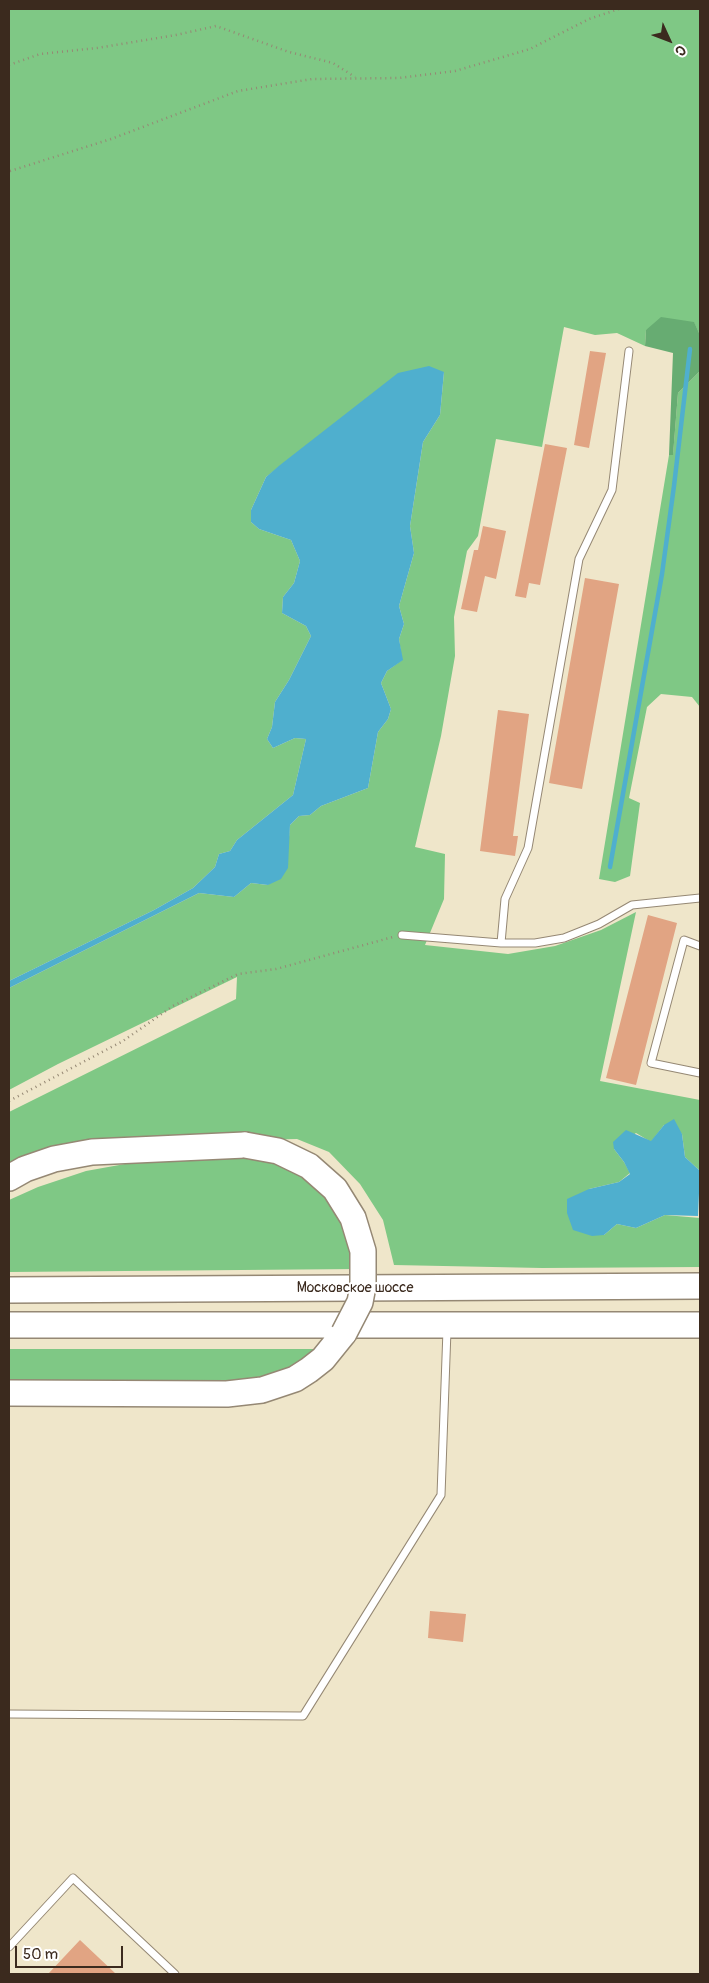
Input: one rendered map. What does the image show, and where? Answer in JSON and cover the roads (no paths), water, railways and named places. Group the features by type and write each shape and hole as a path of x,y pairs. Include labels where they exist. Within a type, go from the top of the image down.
{"highway":[{"path":"9,1178 25,1169 54,1159 92,1152 245,1145 278,1151 309,1166 323,1177 345,1203 353,1218 363,1251 364,1268 360,1302 353,1319 335,1346 323,1359 295,1379 279,1386 227,1394 9,1393"},
{"name":"Московское шоссе","path":"9,1290 700,1286"},
{"path":"9,1325 700,1325"}],"lane":[{"path":"501,943 505,899 528,848 579,559 612,490 630,350"},
{"path":"402,935 501,943 536,943 564,938 599,924 632,905 700,898"},
{"path":"700,946 684,940 651,1063 700,1072"},
{"path":"9,1714 303,1716 441,1495 447,1325"},
{"path":"9,1947 73,1878 175,1974"}],"water":[{"path":"429,366 444,372 440,415 423,442 410,526 414,553 399,606 404,624 399,639 403,660 387,671 381,683 391,709 388,719 378,732 368,788 321,806 310,815 299,816 290,825 288,868 281,879 268,885 251,883 234,897 199,893 9,988 9,981 154,910 193,888 215,867 219,854 230,851 237,840 293,795 306,739 295,738 273,748 267,739 272,727 275,702 289,680 311,636 306,626 282,613 283,597 294,583 300,561 291,540 259,529 251,522 251,510 266,477 280,465 398,373"},
{"path":"674,1119 682,1134 685,1157 700,1171 698,1216 665,1215 636,1228 617,1224 604,1235 592,1236 573,1230 567,1213 567,1199 589,1189 619,1182 630,1174 614,1149 613,1142 626,1130 651,1141 664,1125"}],"waterway":[{"path":"610,867 662,574 690,349"}]}
